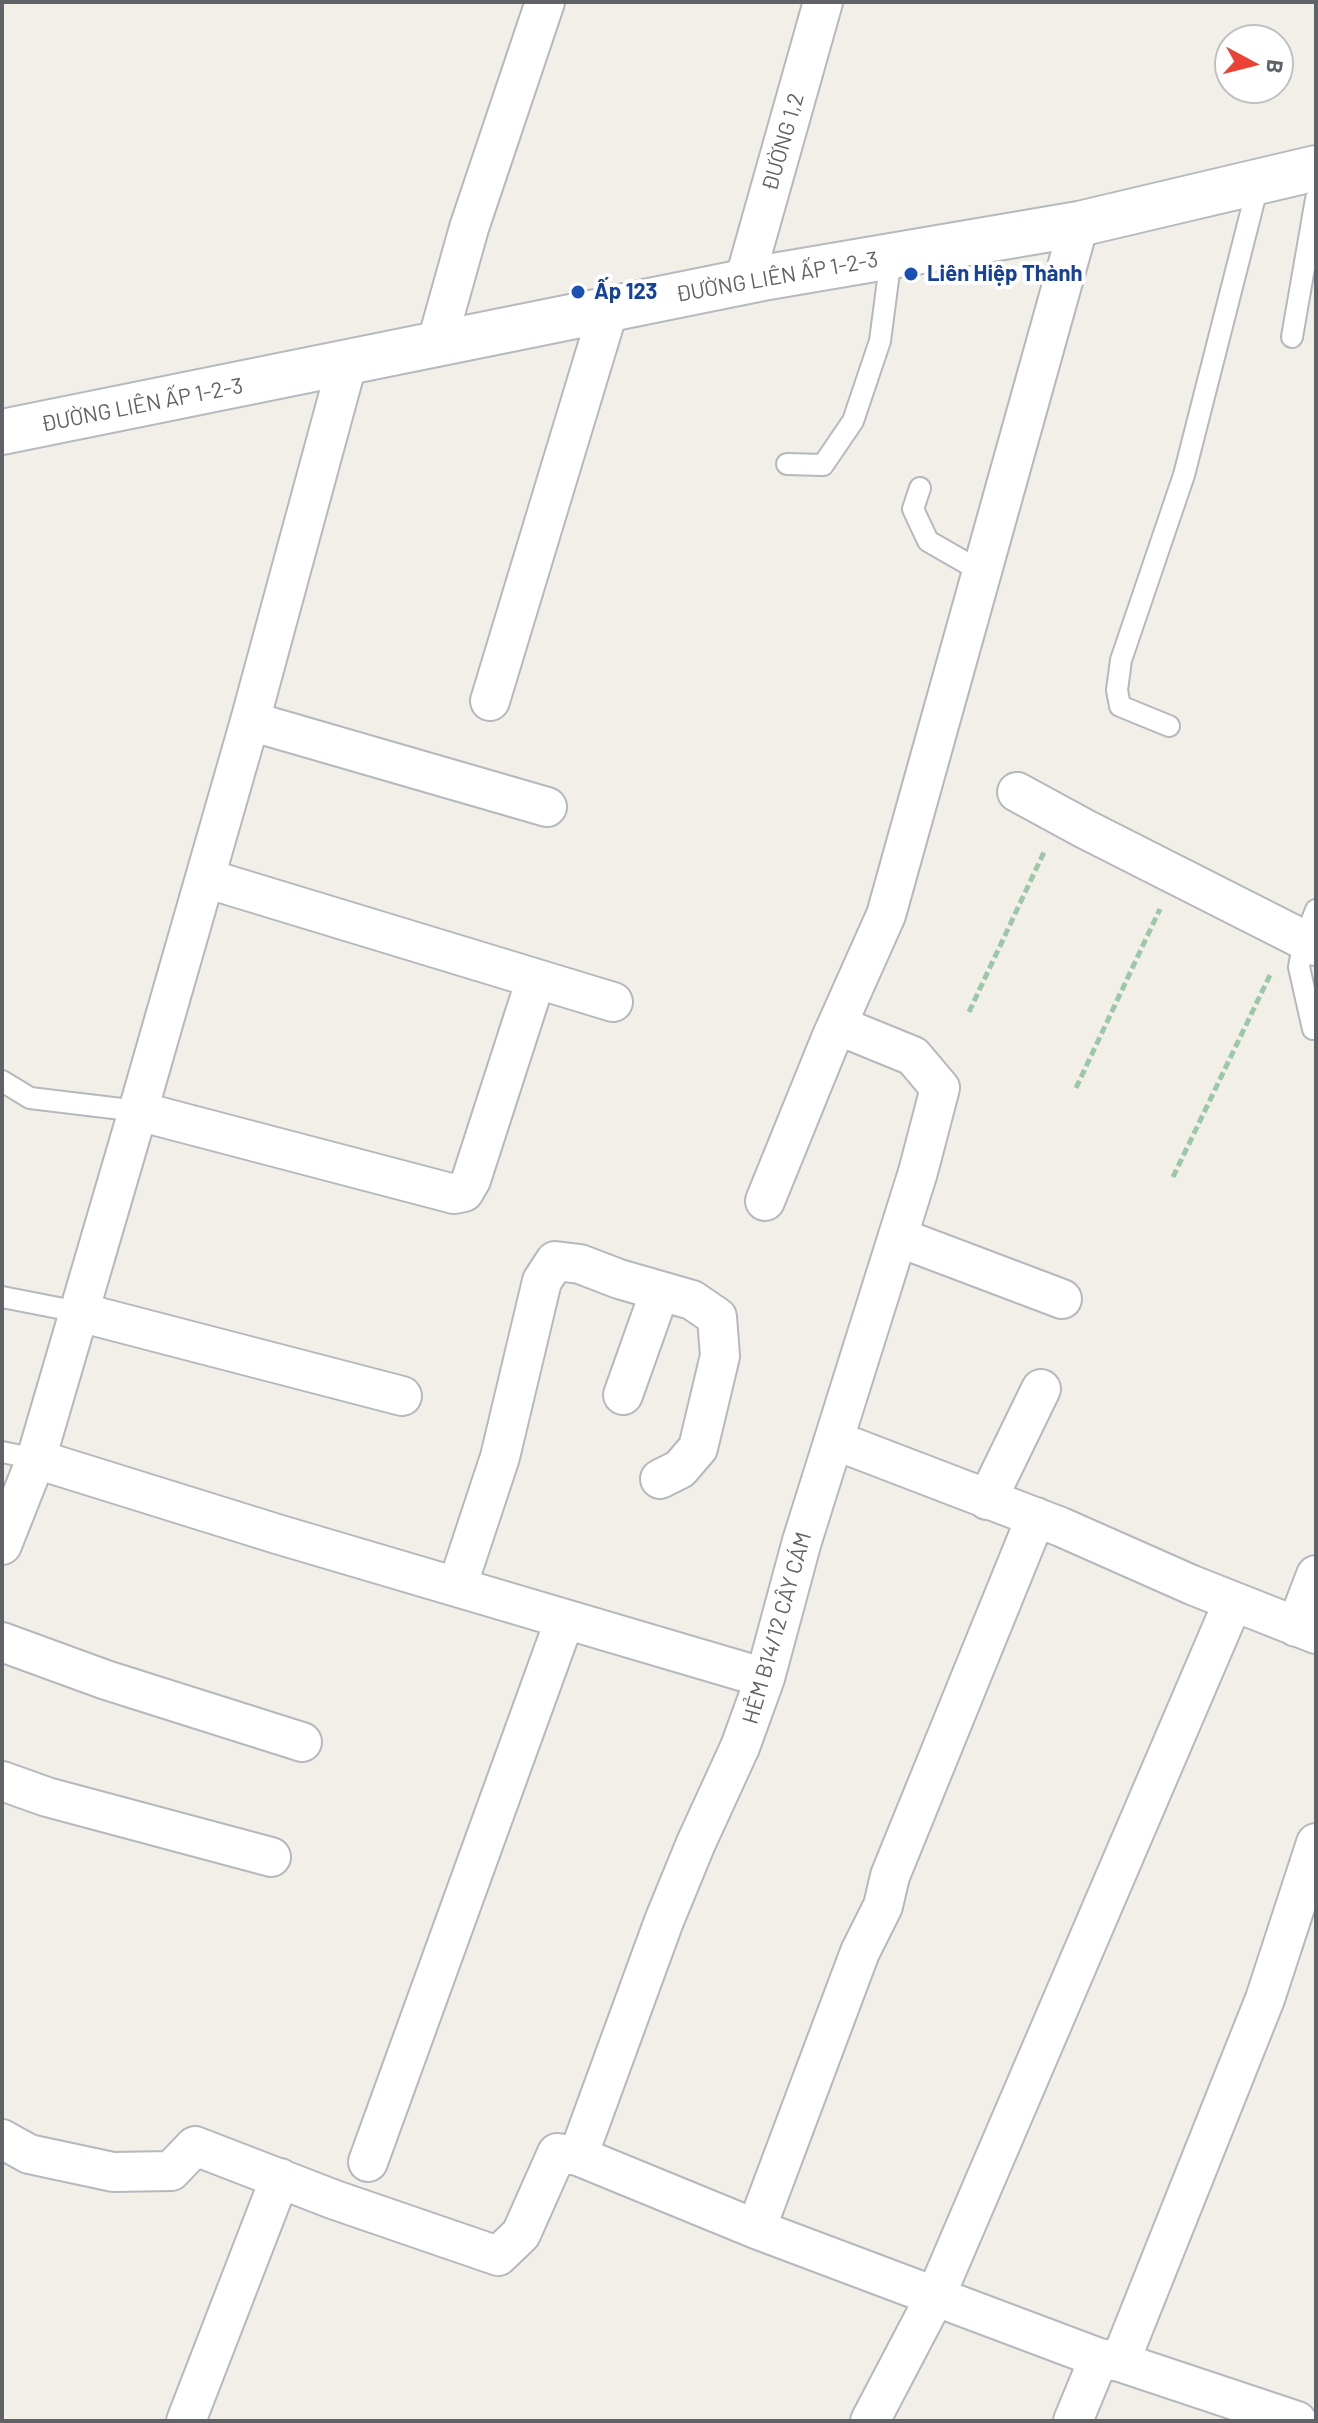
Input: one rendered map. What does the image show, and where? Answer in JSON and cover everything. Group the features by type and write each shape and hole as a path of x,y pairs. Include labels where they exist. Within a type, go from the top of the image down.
{"street":[{"path":"437,342 469,228 545,2"},
{"name":"ĐƯỜNG 1,2","path":"744,282 823,2"},
{"name":"ĐƯỜNG LIÊN ẤP 1-2-3","path":"2,432 347,364 437,342 609,308 1079,224 1316,168"},
{"path":"765,1201 886,915 1079,224"},
{"path":"490,701 609,308"},
{"path":"2,1545 19,1456 79,1312 138,1111 250,721 347,364"},
{"path":"250,721 547,807"},
{"path":"1017,792 1176,876 1307,932"},
{"path":"205,878 613,1002"},
{"path":"138,1111 454,1194 464,1192 471,1180 536,979"},
{"name":"HẺM B14/12 CÂY CÁM","path":"578,2156 664,1921 740,1747 765,1678 802,1541 898,1237 940,1088 913,1056 837,1025"},
{"path":"898,1237 1062,1299"},
{"path":"457,1587 500,1457 542,1281 555,1261 580,1264 692,1300 717,1317 720,1356 698,1448 680,1469 660,1479"},
{"path":"623,1395 660,1291"},
{"path":"79,1312 402,1396"},
{"path":"987,1500 1041,1389"},
{"path":"834,1440 1036,1517 1306,1630 1316,1575"},
{"path":"19,1456 765,1678"},
{"path":"756,2229 860,1952 883,1906 890,1876 1036,1517"},
{"path":"870,2421 936,2295 1233,1602"},
{"path":"368,2162 565,1619"},
{"path":"2,1642 106,1680 302,1742"},
{"path":"2,1781 47,1797 271,1857"},
{"path":"1073,2421 1109,2360 1171,2240 1265,1999 1316,1843"},
{"path":"2,2139 29,2154 113,2172 171,2171 195,2146 498,2256 521,2234 557,2153 578,2156 756,2229 1258,2415 1297,2421"},
{"path":"186,2421 280,2178"}],"lane":[{"path":"1169,726 1120,706 1117,690 1121,660 1184,475 1259,181"},
{"path":"1292,337 1316,199"},
{"path":"787,464 823,465 853,421 880,341 891,257"},
{"path":"920,488 913,509 928,541 982,572"},
{"path":"1307,932 1299,967 1313,1029"},
{"path":"2,1081 30,1098 138,1111"},
{"path":"2,1297 79,1312"}],"path":[{"path":"969,1012 1061,817"},
{"path":"1076,1088 1176,876"},
{"path":"1173,1177 1307,932"}],"place":[{"name":"Liên Hiệp Thành","path":"911,274"},
{"name":"Ấp 123","path":"578,292"}]}
